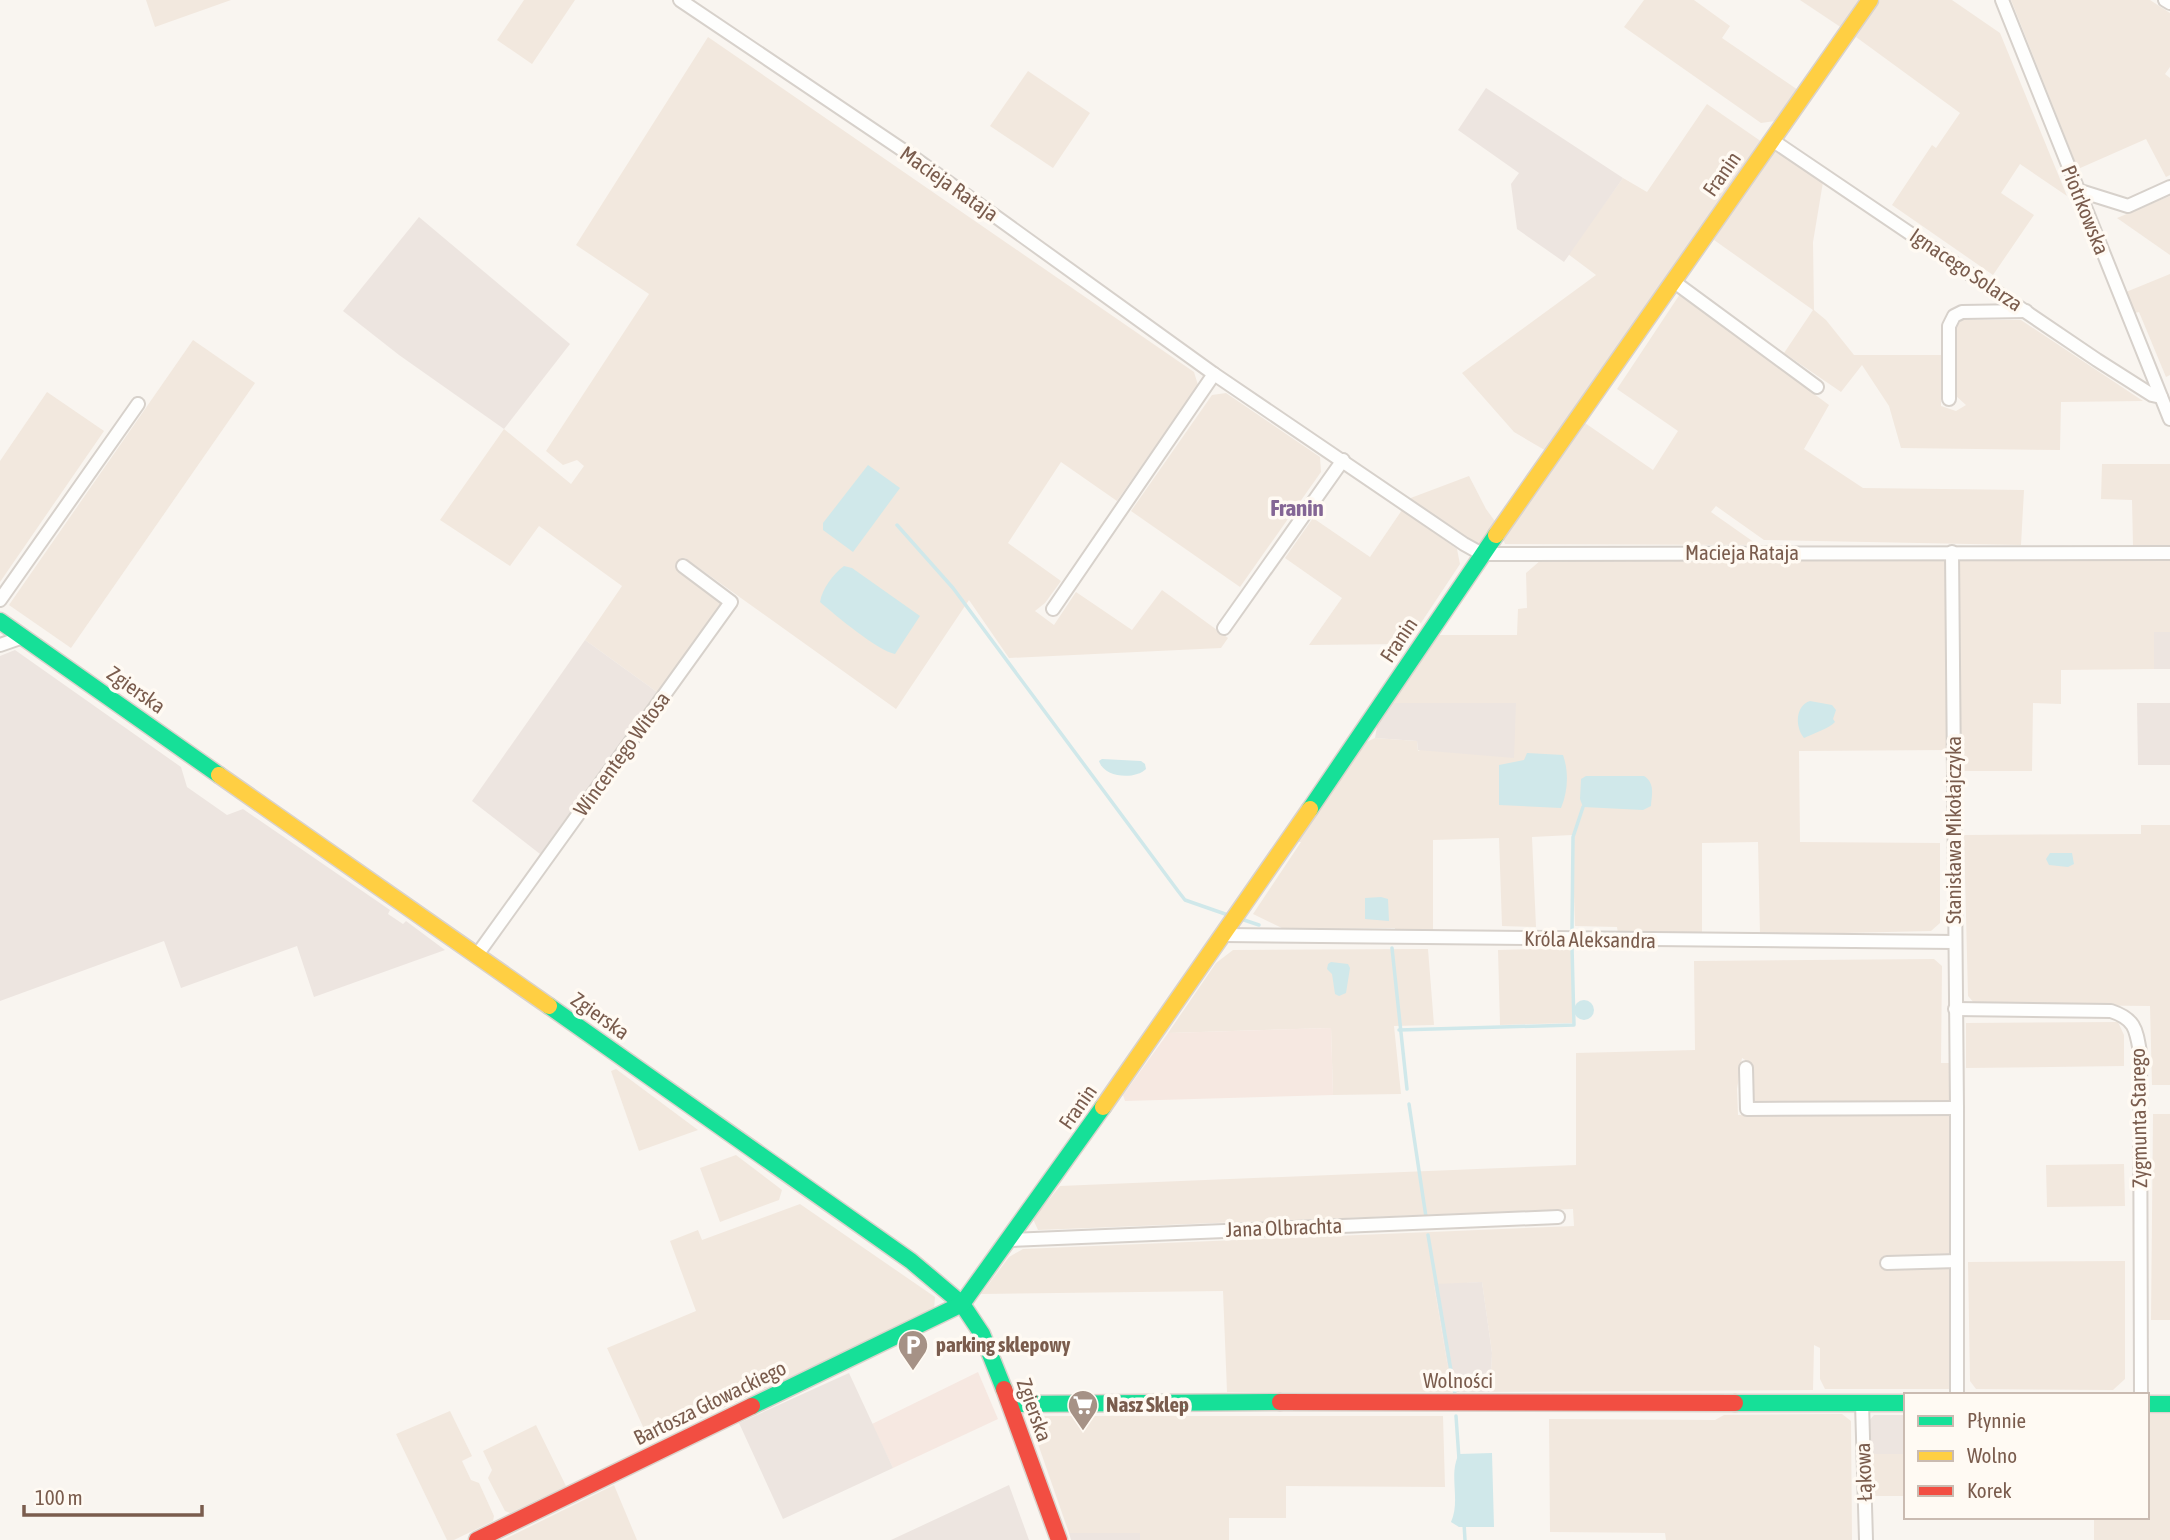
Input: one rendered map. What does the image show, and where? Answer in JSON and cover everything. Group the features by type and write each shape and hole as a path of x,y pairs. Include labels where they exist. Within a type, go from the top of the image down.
{"street":[{"name":"Macieja Rataja","path":"680,0 913,157 1214,374 1482,554 2170,553"},
{"name":"Franin","path":"962,1304 1224,935 1482,554 1870,0"},
{"name":"Piotrkowska","path":"2003,0 2170,419"},
{"path":"2165,0 2170,3"},
{"name":"Ignacego Solarza","path":"1772,140 2096,360 2152,395 2161,397"},
{"path":"2077,190 2128,205 2170,187"},
{"path":"1673,281 1817,387"},
{"path":"1949,400 1949,326 1954,316 1962,312 2026,311"},
{"path":"1053,609 1214,374"},
{"path":"0,600 138,404"},
{"path":"1224,628 1343,460"},
{"name":"Stanisława Mikołajczyka","path":"1952,552 1957,1393"},
{"name":"Wincentego Witosa","path":"477,955 731,602 683,566"},
{"name":"Zgierska","path":"0,621 930,1275 962,1304 982,1334 1059,1540"},
{"path":"0,645 23,637"},
{"name":"Króla Aleksandra","path":"1224,935 1955,942"},
{"name":"Zygmunta Starego","path":"1955,1009 2111,1011 2126,1016 2136,1029 2140,1052 2141,1393"},
{"path":"1746,1068 1747,1109 1957,1108"},
{"name":"Jana Olbrachta","path":"1010,1240 1558,1217"},
{"path":"1887,1263 1957,1261"},
{"name":"Bartosza Głowackiego","path":"477,1540 962,1304"},
{"name":"Łąkowa","path":"1862,1403 1866,1540"},
{"name":"Wolności","path":"1010,1404 1904,1404"},
{"path":"2149,1404 2170,1404"}],"shaded area":[{"path":"146,0 231,0 155,27"},
{"path":"524,0 575,0 532,64 497,40"},
{"path":"1644,0 1694,0 1730,26 1722,38 1798,90 1775,121 1761,123 1624,27"},
{"path":"1800,0 1860,0 1842,28"},
{"path":"1880,0 1952,0 2000,33 2067,196 2020,164 2001,193 2034,215 1993,275 1892,205 1932,145 1936,148 1960,113 1856,37"},
{"path":"2011,0 2150,0 2170,13 2170,67 2165,74 2170,78 2170,175 2166,177 2146,139 2078,169"},
{"path":"708,37 1194,372 1198,385 1117,501 1061,462 1008,543 1061,581 1045,603 1035,611 1054,625 1076,592 1132,630 1162,590 1228,638 1221,648 1009,658 969,600 896,709 685,558 678,567 724,603 657,692 585,640 622,586 539,526 510,566 440,520 504,429 571,484 584,466 577,460 563,465 546,451 649,294 576,245"},
{"path":"1028,71 1090,113 1053,168 990,126"},
{"path":"1486,88 1623,178 1564,262 1517,229 1511,184 1519,173 1458,130"},
{"path":"1707,104 1762,142 1548,452 1514,432 1462,373 1596,275 1568,254 1623,178 1647,192"},
{"path":"1772,149 1823,182 1813,242 1814,310 1826,320 1854,355 1941,355 1941,406 1956,411 1966,405 1956,396 1957,325 1962,320 2021,320 2143,401 2061,402 2060,450 1901,448 1889,406 1862,365 1841,392 1784,353 1813,310 1714,240"},
{"path":"2170,196 2170,255 2117,218"},
{"path":"419,217 570,344 504,429 399,355 343,311"},
{"path":"2170,274 2170,375 2166,377 2139,312 2135,313 2126,292"},
{"path":"1680,294 1829,405 1804,449 1863,488 2024,490 2021,545 1764,540 1716,506 1711,512 1758,545 1505,544 1503,539 1585,423 1653,470 1678,431 1617,389"},
{"path":"193,340 255,383 71,648 9,605"},
{"path":"47,392 104,431 0,582 0,461"},
{"path":"1226,393 1320,457 1321,472 1240,587 1131,511 1212,395"},
{"path":"2102,464 2170,464 2170,547 2133,546 2132,500 2101,499"},
{"path":"1469,476 1497,524 1483,543 1474,545 1408,499"},
{"path":"1402,510 1457,549 1460,564 1407,644 1309,645 1342,598 1285,558 1313,518 1370,557"},
{"path":"1966,556 2170,558 2170,632 2155,632 2154,669 2061,670 2061,704 2033,703 2032,771 1957,771 1955,564"},
{"path":"1944,558 1948,563 1947,750 1799,751 1800,842 1940,843 1940,923 1931,931 1760,935 1758,842 1702,843 1702,934 1618,934 1617,927 1575,926 1572,835 1532,837 1536,927 1502,926 1499,838 1433,840 1433,930 1284,929 1253,914 1301,842 1292,842 1360,745 1375,738 1417,741 1418,751 1516,703 1390,703 1435,635 1517,635 1518,609 1527,608 1526,573 1541,560"},
{"path":"2154,632 2170,632 2170,669 2154,669"},
{"path":"585,640 657,692 540,854 472,801"},
{"path":"15,650 181,767 187,787 227,815 243,809 390,910 388,914 403,924 406,921 445,950 314,997 297,946 181,988 164,941 0,1001 0,656"},
{"path":"1390,703 1516,703 1514,758 1418,750 1417,741 1375,738 1378,721"},
{"path":"2137,703 2170,703 2170,765 2138,765"},
{"path":"2141,825 2170,825 2170,1085 2152,1085 2150,1006 1975,1004 1968,996 1964,835 2141,834"},
{"path":"1572,948 1574,1023 1500,1025 1498,950"},
{"path":"1428,949 1434,1025 1394,1026 1401,1094 1333,1095 1331,1028 1168,1033 1216,963 1233,950"},
{"path":"1934,959 1942,966 1941,1063 1951,1063 1951,1104 1753,1107 1753,1065 1742,1058 1737,1089 1738,1115 1950,1112 1949,1389 1825,1389 1820,1379 1820,1348 1814,1345 1813,1390 1490,1392 1492,1353 1482,1282 1434,1285 1452,1392 1227,1392 1223,1291 981,1294 1009,1257 1023,1249 1574,1226 1573,1209 1038,1230 1033,1219 1060,1186 1576,1165 1576,1053 1695,1050 1694,961"},
{"path":"2118,1022 2124,1035 2124,1066 1966,1068 1966,1023"},
{"path":"1331,1028 1333,1095 1125,1101 1123,1095 1168,1033"},
{"path":"616,1069 698,1130 639,1151 611,1071"},
{"path":"2153,1114 2170,1114 2170,1320 2151,1320"},
{"path":"736,1155 782,1190 779,1200 720,1222 700,1168"},
{"path":"2124,1164 2125,1206 2047,1207 2046,1165"},
{"path":"800,1204 935,1297 934,1310 650,1442 607,1348 696,1311 670,1241 698,1230 702,1240"},
{"path":"2125,1261 2125,1379 2113,1390 1976,1389 1970,1381 1968,1262"},
{"path":"1482,1282 1492,1353 1490,1392 1452,1392 1434,1284"},
{"path":"978,1372 998,1419 893,1468 872,1424"},
{"path":"849,1373 893,1468 783,1519 739,1423"},
{"path":"450,1411 472,1456 462,1461 471,1480 479,1483 494,1516 493,1521 454,1540 447,1540 396,1434"},
{"path":"1842,1414 1851,1421 1852,1540 1666,1540 1665,1533 1550,1532 1549,1419 1715,1420 1724,1415"},
{"path":"2149,1414 2170,1414 2170,1540 2094,1540 2094,1519 2149,1519"},
{"path":"1874,1415 1904,1415 1904,1454 1869,1454 1868,1422"},
{"path":"1034,1416 1443,1416 1445,1487 1286,1486 1286,1518 1229,1518 1229,1540 1140,1540 1139,1533 1069,1533 1030,1421"},
{"path":"536,1425 566,1486 510,1513 505,1511 488,1478 492,1470 483,1451"},
{"path":"1869,1454 1904,1454 1904,1496 1871,1496"},
{"path":"614,1485 637,1540 503,1540"},
{"path":"1009,1485 1029,1540 891,1540"},
{"path":"1069,1533 1140,1533 1140,1540 1071,1540"}],"water":[{"path":"868,465 900,488 853,552 823,530 823,523"},
{"path":"844,566 852,568 920,616 895,654 868,640 820,602 829,582"},
{"path":"1810,701 1832,705 1836,710 1833,719 1835,722 1804,738 1798,717 1801,707"},
{"path":"1527,753 1563,755 1567,782 1561,808 1499,805 1499,765 1524,760"},
{"path":"1099,761 1141,761 1146,769 1135,775 1120,776 1102,767"},
{"path":"1586,776 1644,776 1651,785 1651,806 1643,810 1583,807 1580,799 1581,779"},
{"path":"2050,853 2072,853 2074,864 2068,867 2049,865 2046,859"},
{"path":"1365,898 1388,899 1389,921 1365,919"},
{"path":"1331,962 1348,964 1350,968 1346,993 1339,996 1335,994 1332,974 1327,969"},
{"path":"1584,1000 1591,1003 1594,1010 1591,1017 1584,1020 1577,1017 1574,1010 1577,1003"},
{"path":"1492,1453 1494,1527 1459,1527 1451,1522 1455,1505 1455,1470 1459,1454"}],"waterway":[{"path":"897,525 953,588 1185,900 1228,915"},
{"path":"1572,931 1573,837 1583,807"},
{"path":"1244,920 1259,925"},
{"path":"1399,1030 1574,1025 1572,947"},
{"path":"1392,948 1407,1089"},
{"path":"1409,1104 1426,1217"},
{"path":"1428,1235 1455,1394"},
{"path":"1456,1416 1459,1459"},
{"path":"1464,1523 1465,1540"}],"traffic: fast":[{"path":"1310,809 1496,535"},
{"path":"0,621 219,775"},
{"path":"549,1006 911,1261 962,1304 982,1334 1004,1389"},
{"path":"752,1406 962,1304 1103,1107"},
{"path":"1010,1404 1280,1402"},
{"path":"1735,1403 1904,1403"},
{"path":"2149,1404 2170,1404"}],"traffic: slow":[{"path":"1496,535 1870,0"},
{"path":"219,775 549,1006"},
{"path":"1103,1107 1310,809"}],"traffic: jam":[{"path":"1004,1389 1059,1540"},
{"path":"1280,1402 1735,1403"},
{"path":"477,1540 752,1406"}],"place":[{"name":"parking sklepowy","path":"913,1372"},
{"name":"Nasz Sklep","path":"1083,1432"}],"district":[{"name":"Franin","path":"1297,508"}]}
